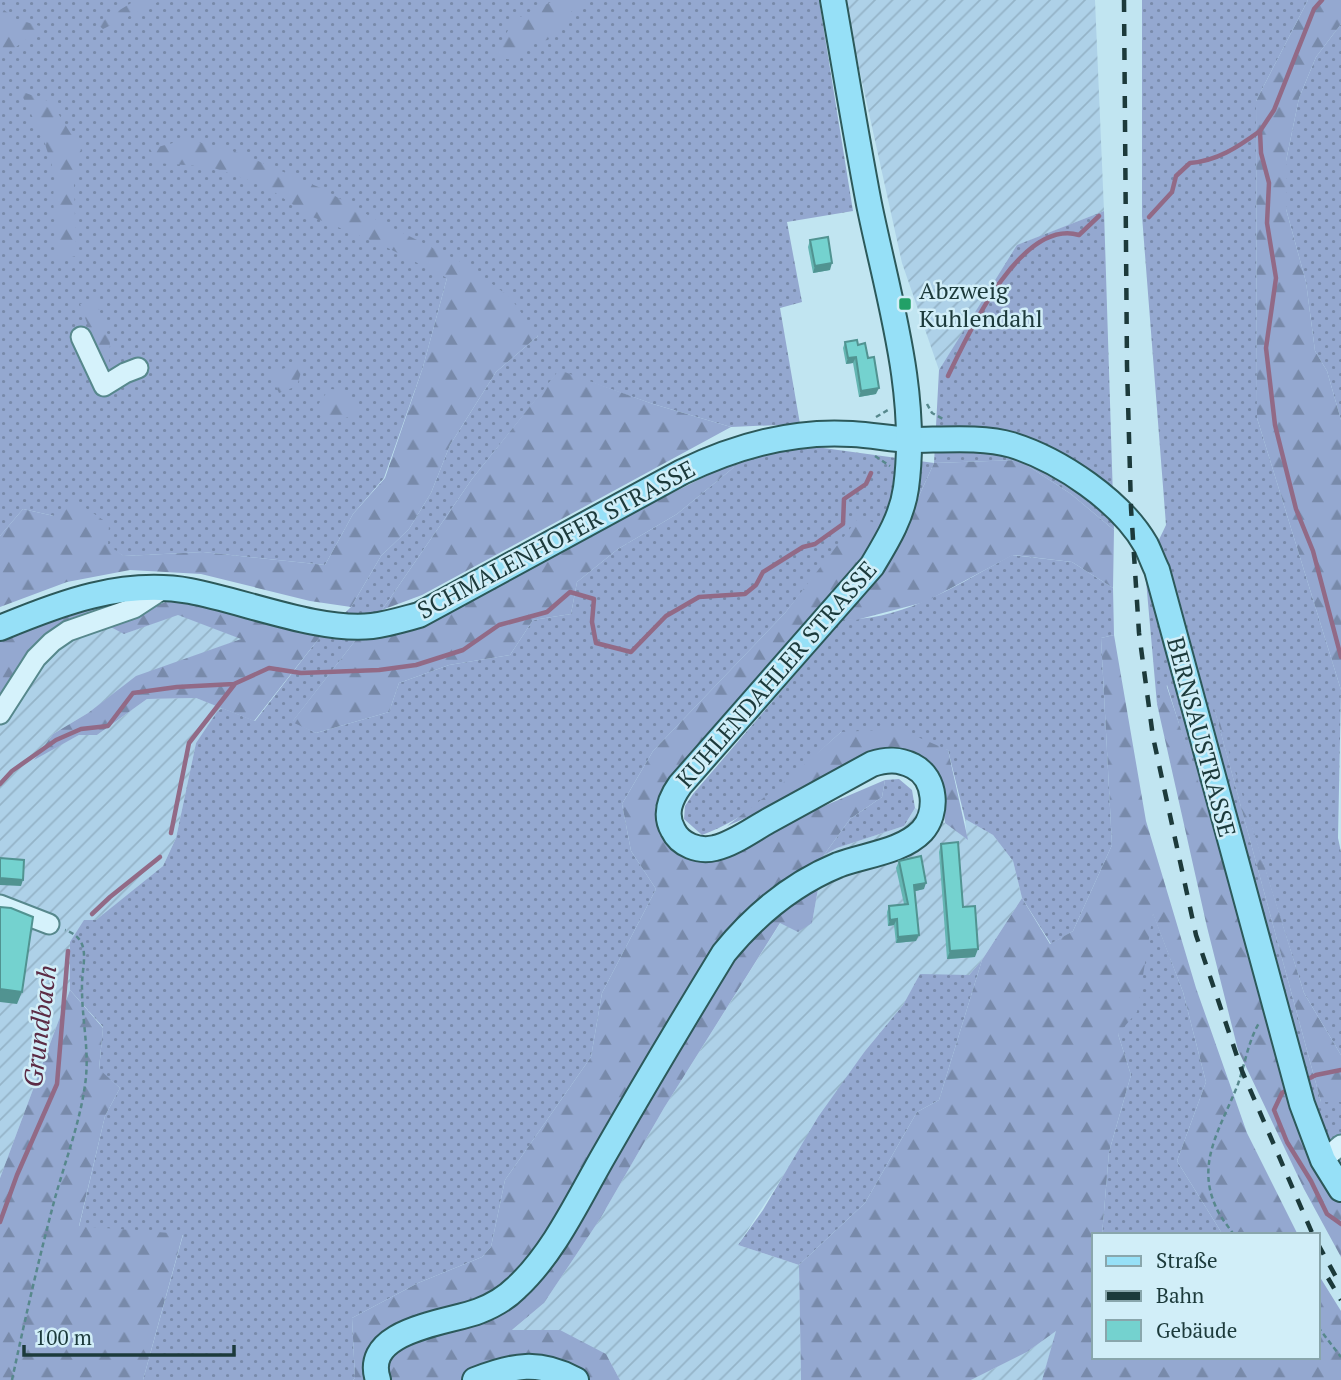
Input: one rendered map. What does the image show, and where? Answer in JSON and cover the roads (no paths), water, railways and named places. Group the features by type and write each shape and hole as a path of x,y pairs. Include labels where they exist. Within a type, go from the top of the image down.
{"main road":[{"name":"KUHLENDAHLER STRASSE","path":"377,1380 376,1362 391,1340 479,1311 515,1289 538,1264 724,953 741,933 780,897 796,887 835,866 912,840 923,831 931,818 934,804 930,786 924,776 916,768 895,760 884,760 714,848 700,849 684,842 676,835 669,818 669,807 680,785 872,566 893,531 906,488 914,393 902,362 869,203 833,0"},
{"name":"SCHMALENHOFER STRASSE","path":"0,628 40,611 96,593 130,589 189,591 315,621 342,626 372,626 419,615 717,455 755,443 799,435 850,434 909,440"},
{"name":"BERNSAUSTRASSE","path":"909,440 957,439 1010,444 1067,469 1123,514 1146,545 1157,570 1293,1076 1302,1104 1332,1152 1341,1189"},
{"path":"475,1380 519,1366 544,1367 576,1380"}],"lane":[{"path":"81,337 104,386 138,368"},
{"path":"0,714 37,658 52,642 77,628 134,608 163,589"},
{"path":"0,905 48,924"}],"waterway":[{"path":"1322,0 1314,9 1274,110 1260,131 1261,153 1269,183 1267,223 1276,278 1266,348 1275,425 1296,509 1313,551 1341,657"},
{"path":"1149,217 1172,192 1176,176 1190,163 1218,156 1260,131"},
{"path":"948,376 983,308 1017,261 1037,244 1058,234 1079,235 1099,216"},
{"path":"0,784 12,771 56,740 81,729 108,726 133,693 234,684 269,668 301,673 379,670 416,665 463,650 499,625 547,612 570,592 594,599 592,622 596,643 631,652 666,616 699,597 745,594 756,585 763,572 803,547 815,544 843,524 844,499 866,484 871,473"},
{"name":"Grundbach","path":"171,833 189,743 234,685"},
{"name":"Grundbach","path":"92,914 160,857"},
{"name":"Grundbach","path":"0,1222 17,1175 57,1084 68,951"},
{"path":"1306,1080 1341,1070"},
{"path":"1289,1089 1282,1093 1274,1110 1287,1142 1327,1214 1341,1224"}],"railway":[{"path":"1124,0 1131,508 1139,633 1153,737 1196,935 1242,1071 1312,1233"},
{"path":"1320,1248 1341,1286"},
{"path":"1328,1278 1341,1300"}],"place":[{"name":"Abzweig Kuhlendahl","path":"905,304"}]}
